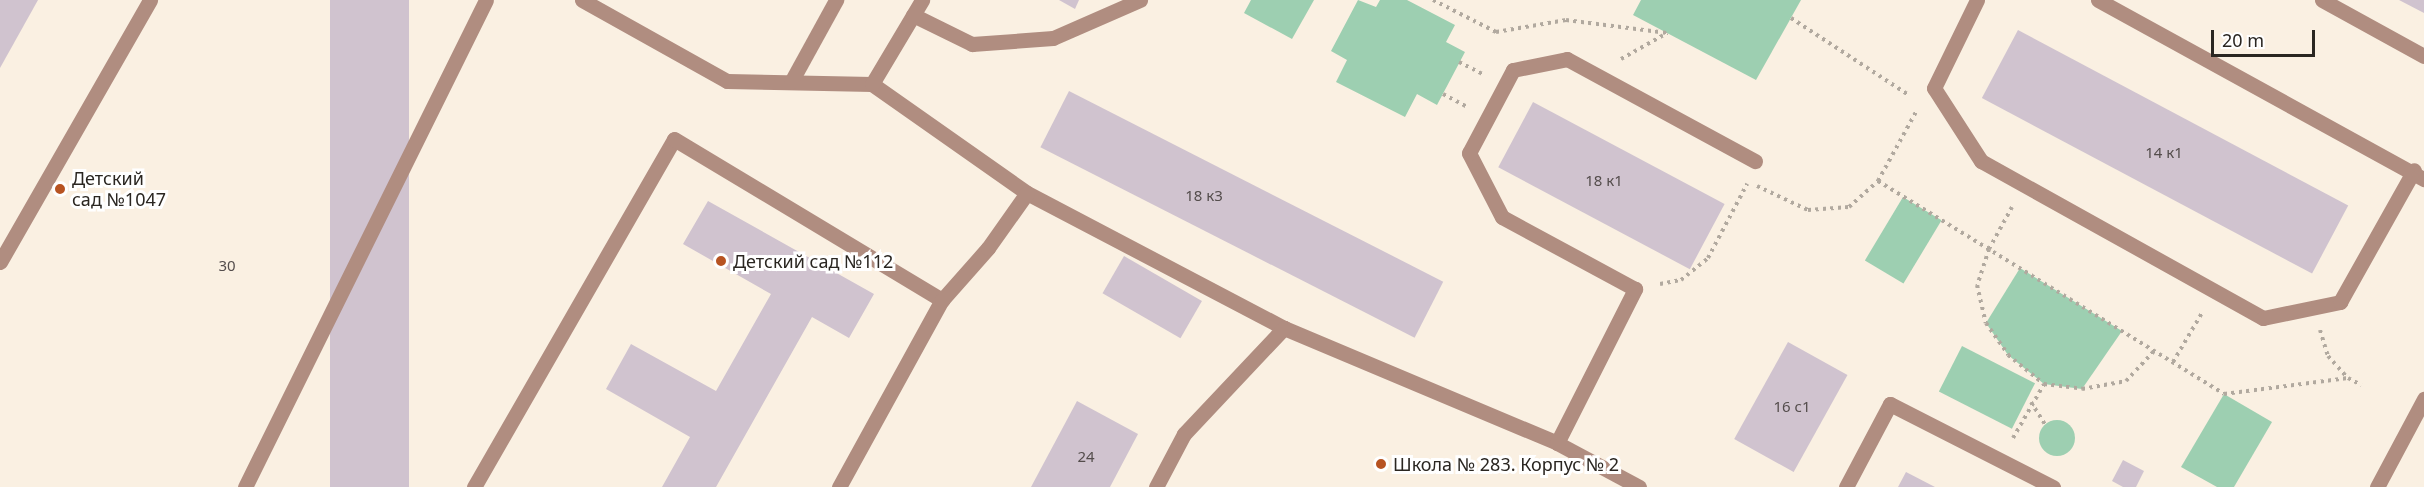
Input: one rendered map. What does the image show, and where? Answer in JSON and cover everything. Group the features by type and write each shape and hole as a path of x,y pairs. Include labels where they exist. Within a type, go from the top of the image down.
{"street":[{"path":"0,262 150,0"},
{"path":"245,487 486,0"},
{"path":"582,0 727,81 872,84 1027,193 1284,328 1557,443 1639,487"},
{"path":"791,82 836,0"},
{"path":"872,84 922,0"},
{"path":"913,15 972,44 1053,38 1140,0"},
{"path":"1977,0 1934,88 1982,161 2263,318 2340,302 2419,174 2098,0"},
{"path":"2322,0 2424,56"},
{"path":"1557,443 1635,289 1502,217 1469,153 1513,70 1567,59 1755,161"},
{"path":"474,487 674,139 942,300"},
{"path":"839,487 942,300 988,248 1027,193"},
{"path":"1156,487 1184,434 1284,328"},
{"path":"2377,487 2424,399"},
{"path":"1846,487 1890,404 2053,487"}],"path":[{"path":"1433,0 1496,32 1566,20 1667,33 1594,74"},
{"path":"1635,289 1681,280 1708,258 1749,181 1808,210 1849,207 1878,181 1921,103 1791,18"},
{"path":"1878,181 2224,394 2348,378"},
{"path":"2024,186 1989,249 1977,285 1986,322 2008,355 2044,384 2082,389 2126,381 2154,351"},
{"path":"2173,362 2214,291"},
{"path":"2328,356 2348,378 2361,385"},
{"path":"2001,460 2031,402 2044,384"},
{"path":"2031,402 2045,424"}],"green space":[{"path":"1251,0 1314,0 1292,39 1244,13"},
{"path":"1358,0 1376,7 1380,0 1407,0 1455,25 1446,42 1465,52 1437,105 1417,94 1405,117 1336,82 1347,60 1331,51"},
{"path":"1641,0 1801,0 1756,80 1633,15"},
{"path":"1903,197 1942,220 1903,284 1865,260"},
{"path":"2020,268 2122,331 2082,389 2044,384 2008,355 1986,323"},
{"path":"1962,346 2035,383 2012,429 1939,391"},
{"path":"2224,394 2272,422 2234,487 2217,487 2181,467"},
{"path":"2057,420 2070,425 2075,438 2070,451 2057,456 2044,451 2039,438 2044,425"}],"building":[{"path":"0,0 38,0 0,68"},
{"path":"330,0 409,0 409,487 330,487"},
{"path":"1059,0 1079,0 1075,9"},
{"path":"2399,0 2424,0 2424,13"},
{"path":"2018,30 2348,206 2312,274 1982,98"},
{"path":"1069,91 1443,282 1415,338 1040,147"},
{"path":"1533,102 1725,204 1690,269 1498,167"},
{"path":"708,201 874,294 849,338 812,317 716,487 662,487 690,437 606,389 631,344 716,391 771,294 683,244"},
{"path":"1124,256 1202,301 1180,338 1102,293"},
{"path":"1788,342 1847,375 1794,472 1734,439"},
{"path":"1077,401 1138,434 1110,487 1031,487"},
{"path":"2123,460 2144,471 2136,487 2123,487 2112,481"},
{"path":"1906,472 1935,487 1898,487"}],"place":[{"name":"Детский сад №1047","path":"60,189"},
{"name":"Детский сад №112","path":"721,261"},
{"name":"Школа № 283. Корпус № 2","path":"1381,464"}]}
